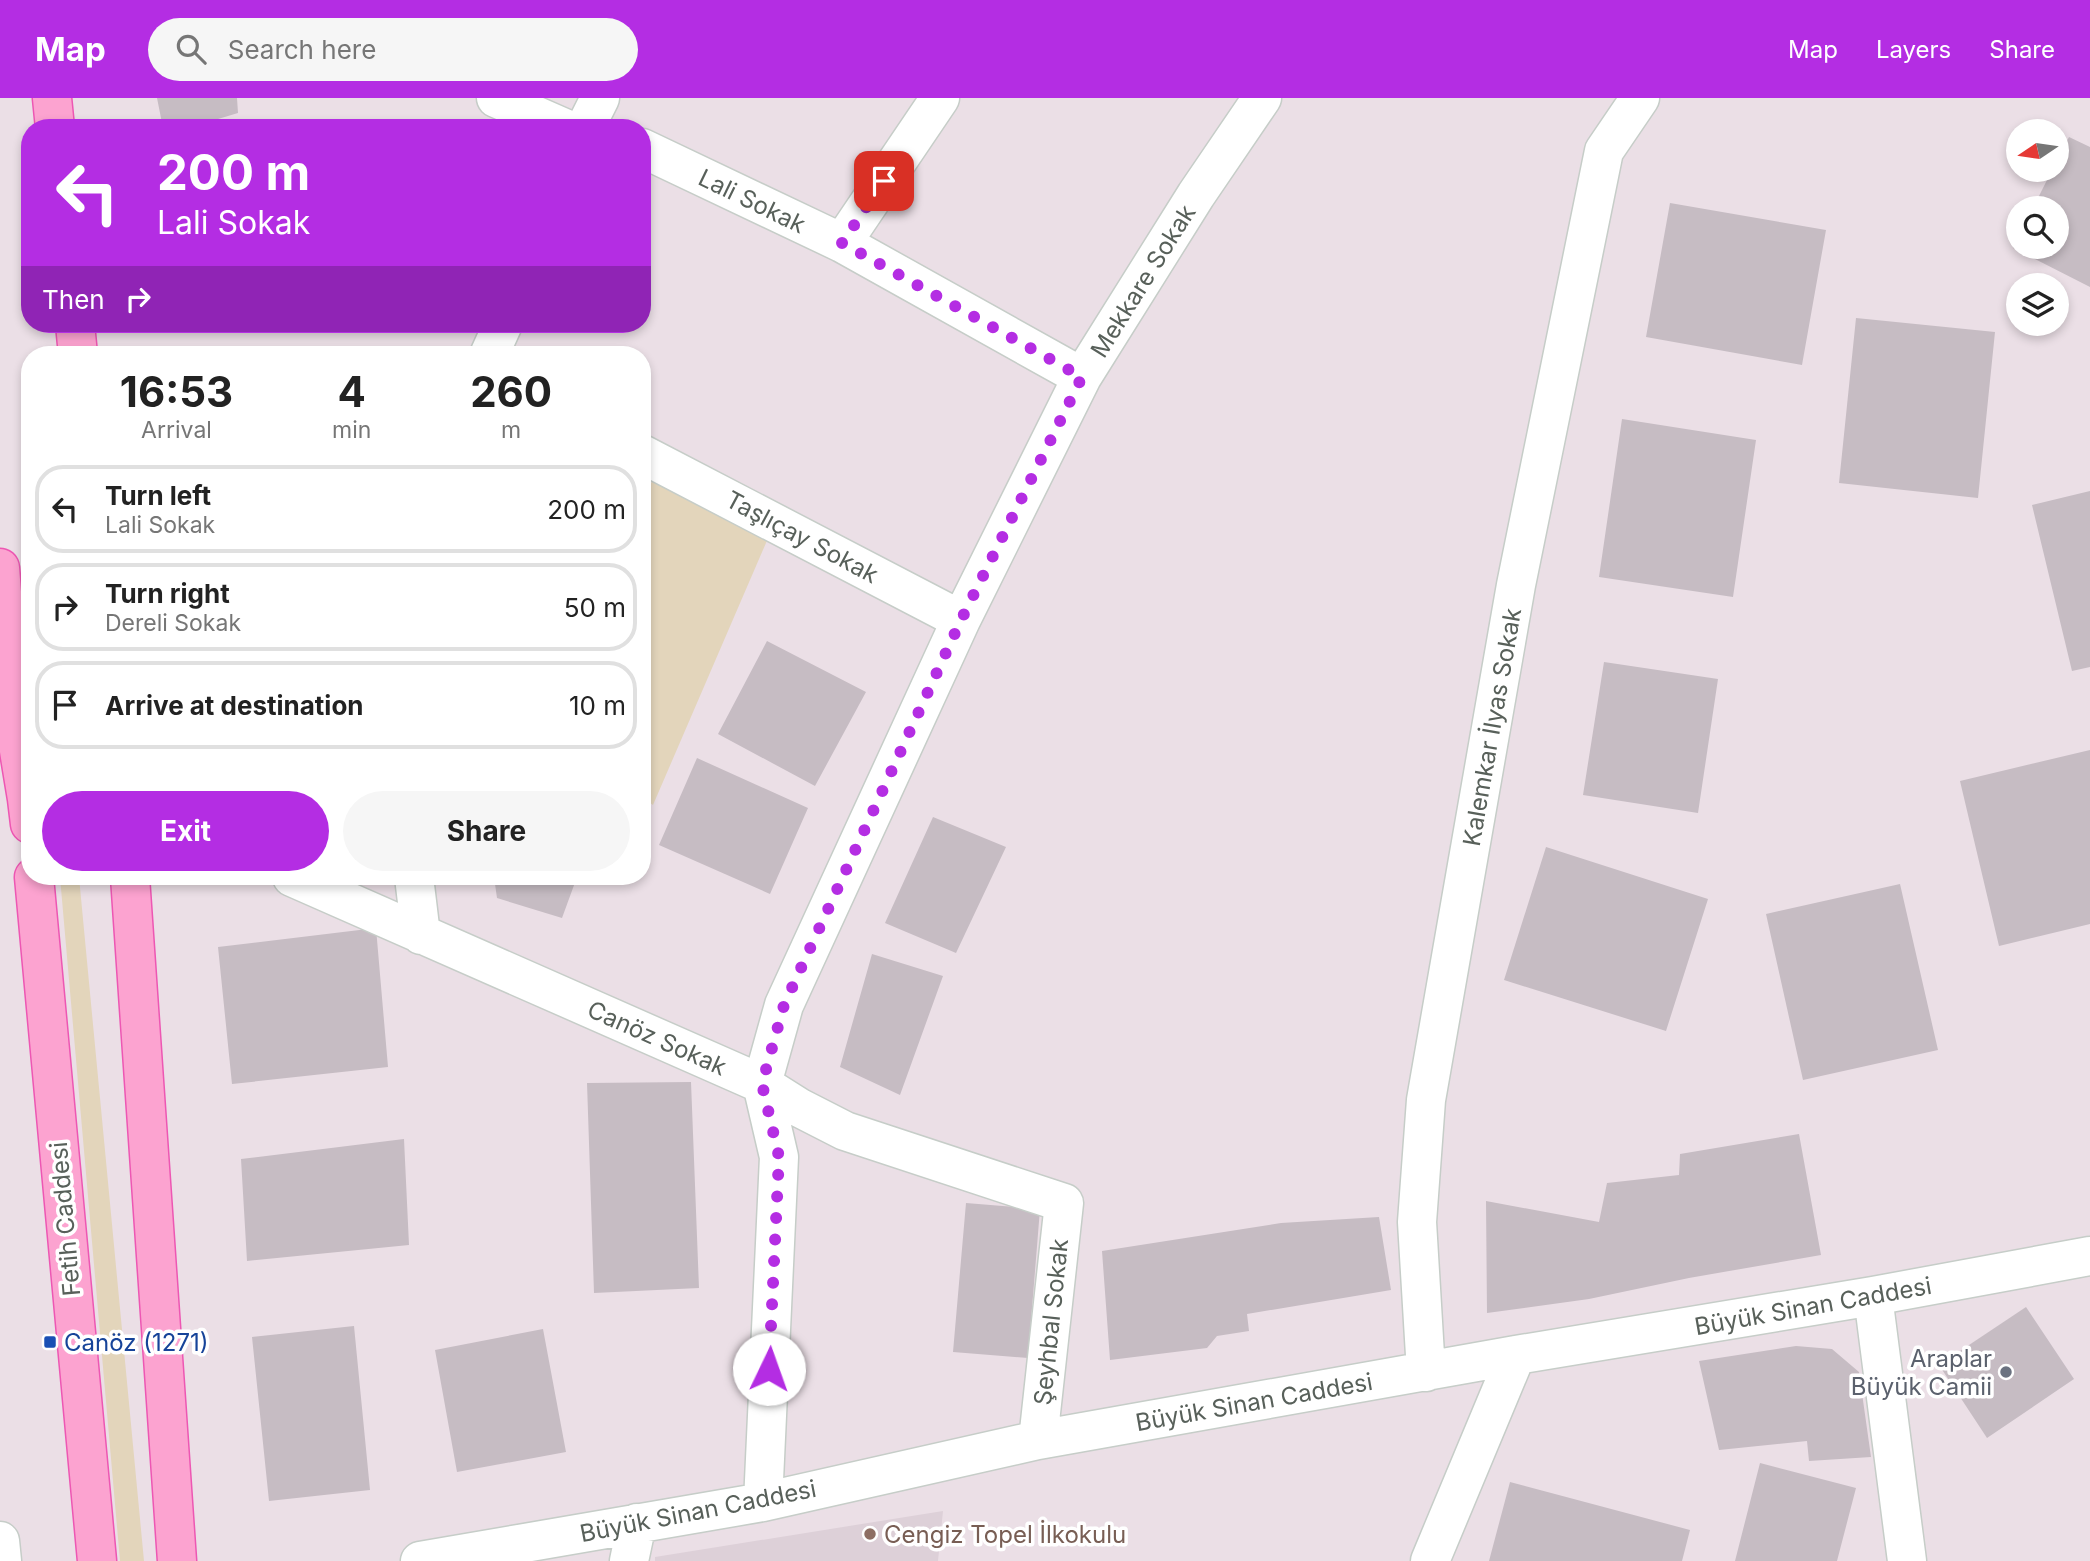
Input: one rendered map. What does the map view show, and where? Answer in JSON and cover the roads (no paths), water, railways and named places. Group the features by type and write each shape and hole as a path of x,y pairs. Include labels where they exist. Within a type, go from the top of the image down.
{"main road":[{"path":"52,98 54,119"},
{"path":"0,568 6,701 21,771"},
{"name":"Fetih Caddesi","path":"35,885 97,1561"},
{"path":"131,885 177,1561"}],"street":[{"path":"496,98 579,119"},
{"path":"842,243 940,98"},
{"name":"Mekkare Sokak","path":"762,1502 779,1157 762,1084 784,1005 961,620 1082,377 1189,207 1262,98"},
{"name":"Kalemkar İlyas Sokak","path":"1426,1372 1417,1222 1426,1100 1516,585 1604,151 1640,98"},
{"name":"Lali Sokak","path":"651,152 842,243 1082,377"},
{"name":"Taşlıçay Sokak","path":"651,459 961,620"},
{"name":"Canöz Sokak","path":"310,885 762,1084 800,1108 845,1130 1064,1203"},
{"path":"415,885 421,935"},
{"name":"Şeyhbal Sokak","path":"1038,1440 1064,1203"},
{"name":"Büyük Sinan Caddesi","path":"420,1561 762,1502 1038,1440 2090,1256"},
{"path":"1873,1296 1907,1561"},
{"path":"1430,1561 1516,1355"},
{"path":"629,1561 637,1523"},
{"path":"0,1541 2,1561"}],"place":[{"name":"Canöz (1271)","path":"50,1342"},
{"name":"Araplar Büyük Camii","path":"2006,1372"},
{"name":"Cengiz Topel İlkokulu","path":"870,1534"}]}
